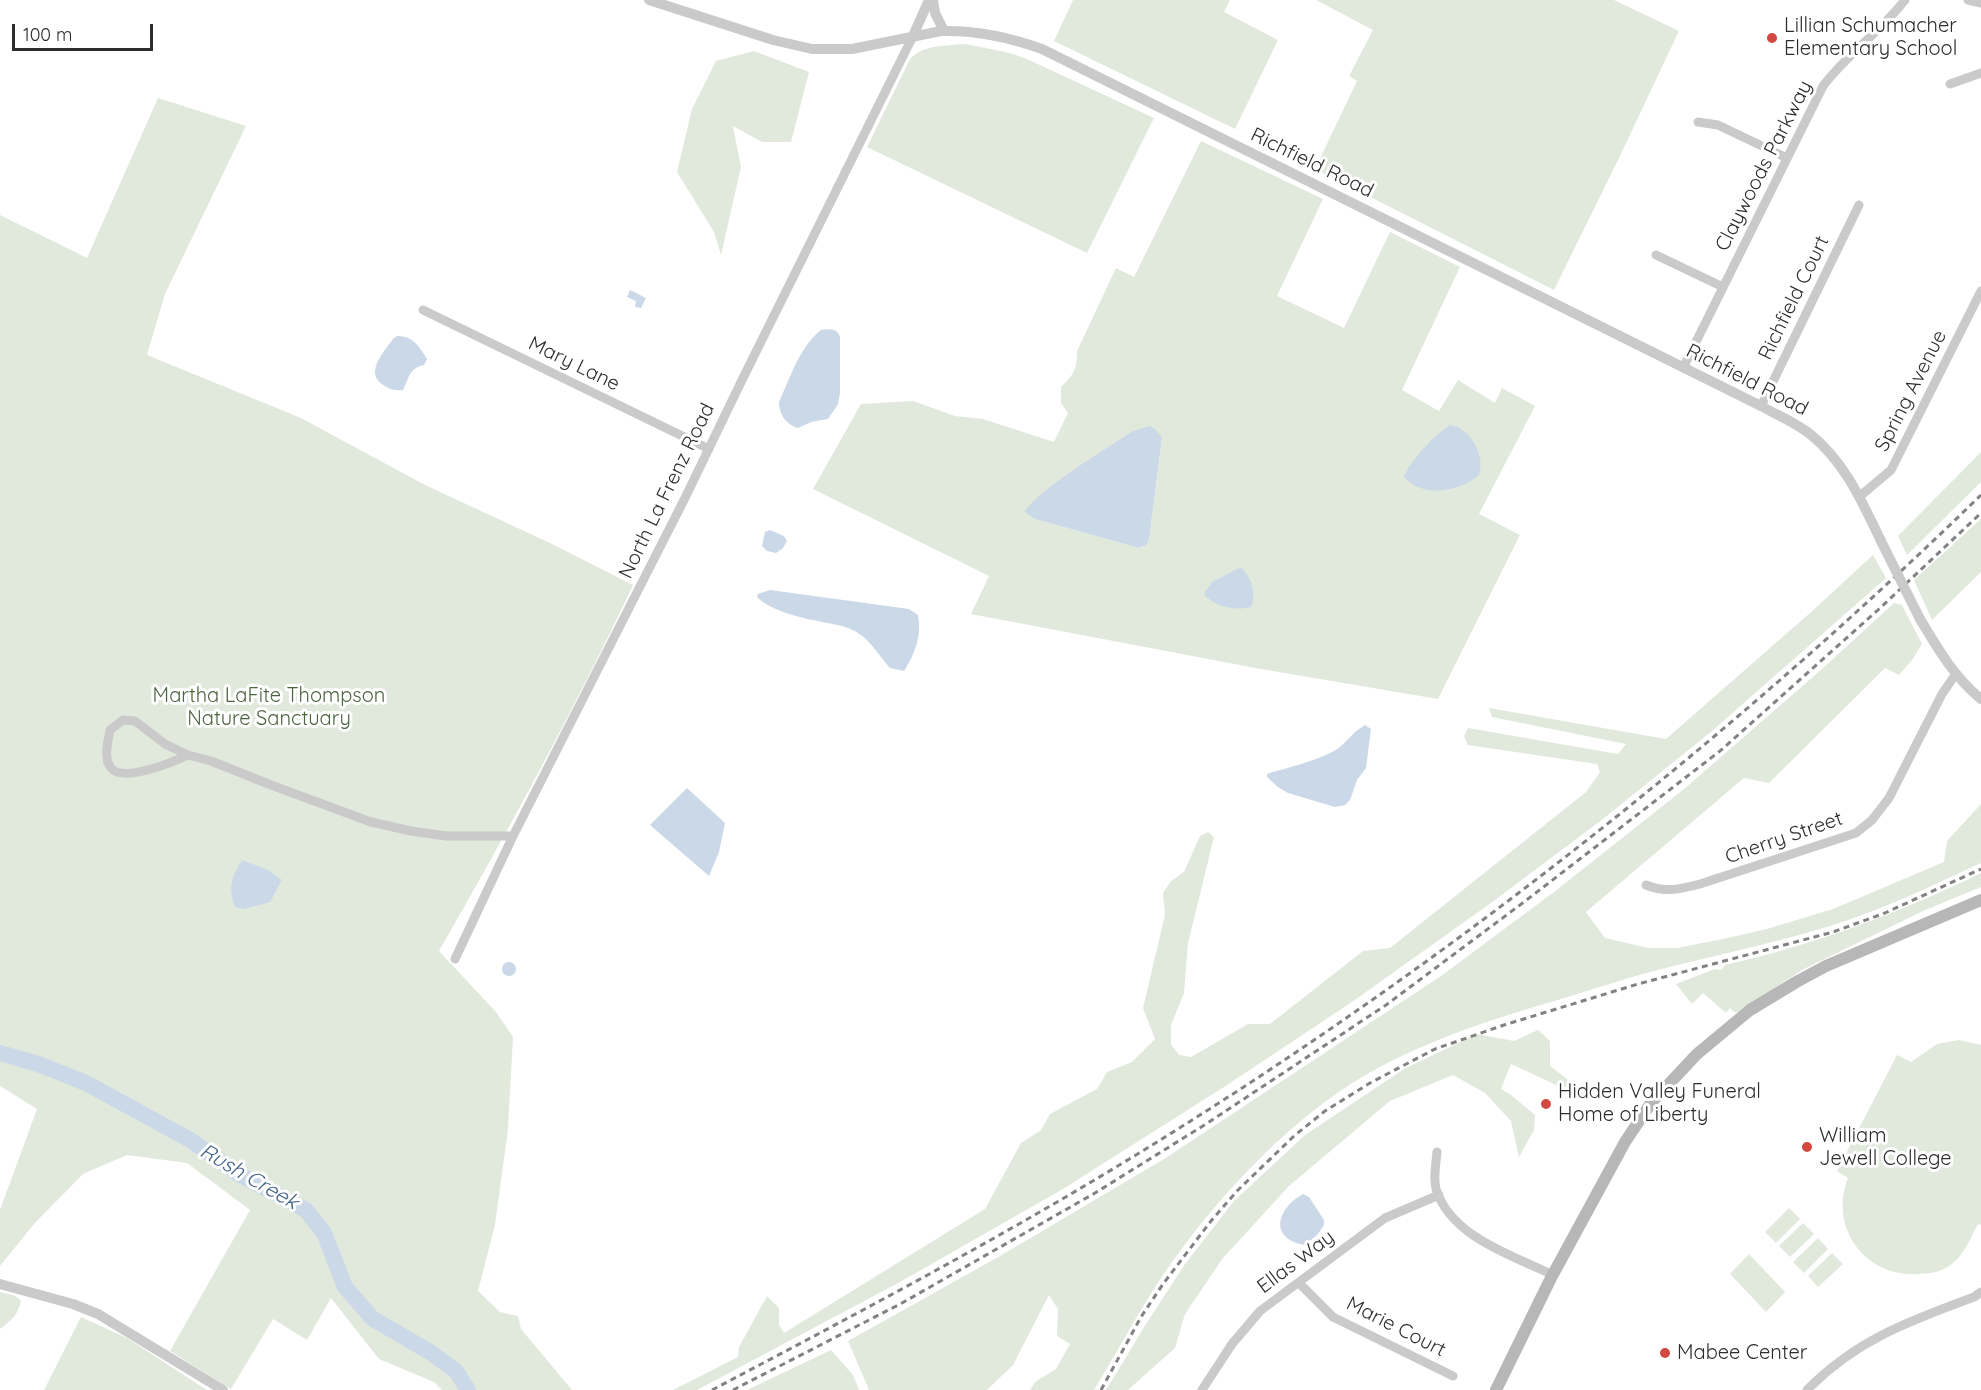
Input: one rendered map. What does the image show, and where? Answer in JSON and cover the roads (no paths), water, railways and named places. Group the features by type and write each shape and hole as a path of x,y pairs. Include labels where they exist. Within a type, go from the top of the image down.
{"main road":[{"path":"1496,1390 1553,1275 1625,1142 1651,1103 1697,1054 1750,1011 1798,981 1826,966 1981,900"}],"street":[{"name":"Richfield Road","path":"649,0 773,40 812,49 852,49 944,31 1007,37 1042,50 1761,406 1808,432 1849,477 1920,619 1955,675 1981,699"},
{"path":"912,38 928,0"},
{"path":"933,0 935,13 944,31"},
{"name":"Claywoods Parkway","path":"1683,368 1823,86 1836,69 1892,16 1905,0"},
{"path":"1968,0 1981,3"},
{"name":"North La Frenz Road","path":"455,959 513,836 709,449 912,38"},
{"path":"1950,84 1981,73"},
{"path":"1698,122 1718,125 1787,158"},
{"name":"Richfield Court","path":"1761,406 1859,205"},
{"path":"1656,255 1723,287"},
{"name":"Spring Avenue","path":"1859,497 1891,470 1981,291"},
{"name":"Mary Lane","path":"423,310 709,449"},
{"name":"Cherry Street","path":"1646,885 1656,890 1674,890 1700,884 1856,833 1872,820 1889,798 1942,694 1955,675"},
{"path":"188,755 142,771 117,773 110,766 107,755 110,730 123,720 135,722 165,744 188,755 211,761 371,822 446,836 513,836"},
{"path":"1437,1152 1434,1176 1438,1195 1456,1222 1469,1234 1553,1275"},
{"name":"Ellas Way","path":"1202,1390 1246,1327 1260,1311 1385,1218 1438,1195"},
{"name":"Marie Court","path":"1299,1283 1333,1317 1453,1376"},
{"path":"0,1284 69,1302 98,1314 223,1390"},
{"path":"1807,1390 1854,1349 1874,1338 1974,1297 1981,1292"}],"water":[{"path":"630,290 646,298 641,308 635,307 636,301 627,297"},
{"path":"830,329 840,337 838,404 828,419 811,422 798,428 784,418 779,402 801,353 821,330"},
{"path":"397,336 411,340 427,359 424,365 412,371 403,390 387,387 379,381 375,370 380,357"},
{"path":"1450,425 1464,431 1475,444 1480,460 1479,475 1452,489 1431,490 1412,484 1404,477 1411,464 1431,441"},
{"path":"1150,426 1162,438 1149,540 1146,545 1139,548 1035,519 1025,512 1042,493 1074,470 1133,431"},
{"path":"770,530 784,536 787,541 776,553 767,551 762,546 765,532"},
{"path":"1241,568 1248,576 1252,587 1254,598 1251,607 1226,607 1213,602 1204,594 1212,582"},
{"path":"770,590 909,609 918,615 917,644 904,671 890,668 867,640 853,630 783,612 757,597 758,594"},
{"path":"1365,725 1371,729 1366,768 1357,780 1350,800 1345,805 1335,807 1288,793 1267,777 1267,774 1333,751"},
{"path":"687,788 725,823 719,852 709,876 650,825"},
{"path":"242,860 268,870 282,880 270,902 244,909 235,907 232,882"},
{"path":"506,962 512,962 516,969 512,976 506,976 502,972 502,966"},
{"path":"1303,1194 1309,1197 1324,1220 1324,1225 1318,1234 1305,1245 1293,1242 1286,1237 1281,1230 1280,1223 1287,1207"}],"waterway":[{"name":"Rush Creek","path":"0,1053 38,1064 86,1083 192,1141 240,1175 306,1210 324,1233 345,1287 373,1319 430,1352 456,1371 468,1390"}],"railway":[{"path":"712,1390 1047,1208 1267,1072 1375,998 1482,921 1689,758 1886,585 1981,495"},
{"path":"733,1390 902,1303 1095,1193 1206,1124 1386,1005 1720,751 1878,610 1981,513"},
{"path":"1101,1390 1141,1317 1163,1284 1237,1191 1294,1136 1325,1111 1370,1083 1435,1049 1504,1025 1638,984 1833,932 1885,913 1981,869"}],"place":[{"name":"Lillian Schumacher Elementary School","path":"1772,38"},
{"name":"Hidden Valley Funeral Home of Liberty","path":"1546,1104"},
{"name":"William Jewell College","path":"1807,1147"},
{"name":"Mabee Center","path":"1665,1353"}],"park label":[{"name":"Martha LaFite Thompson Nature Sanctuary","path":"269,708"}]}
